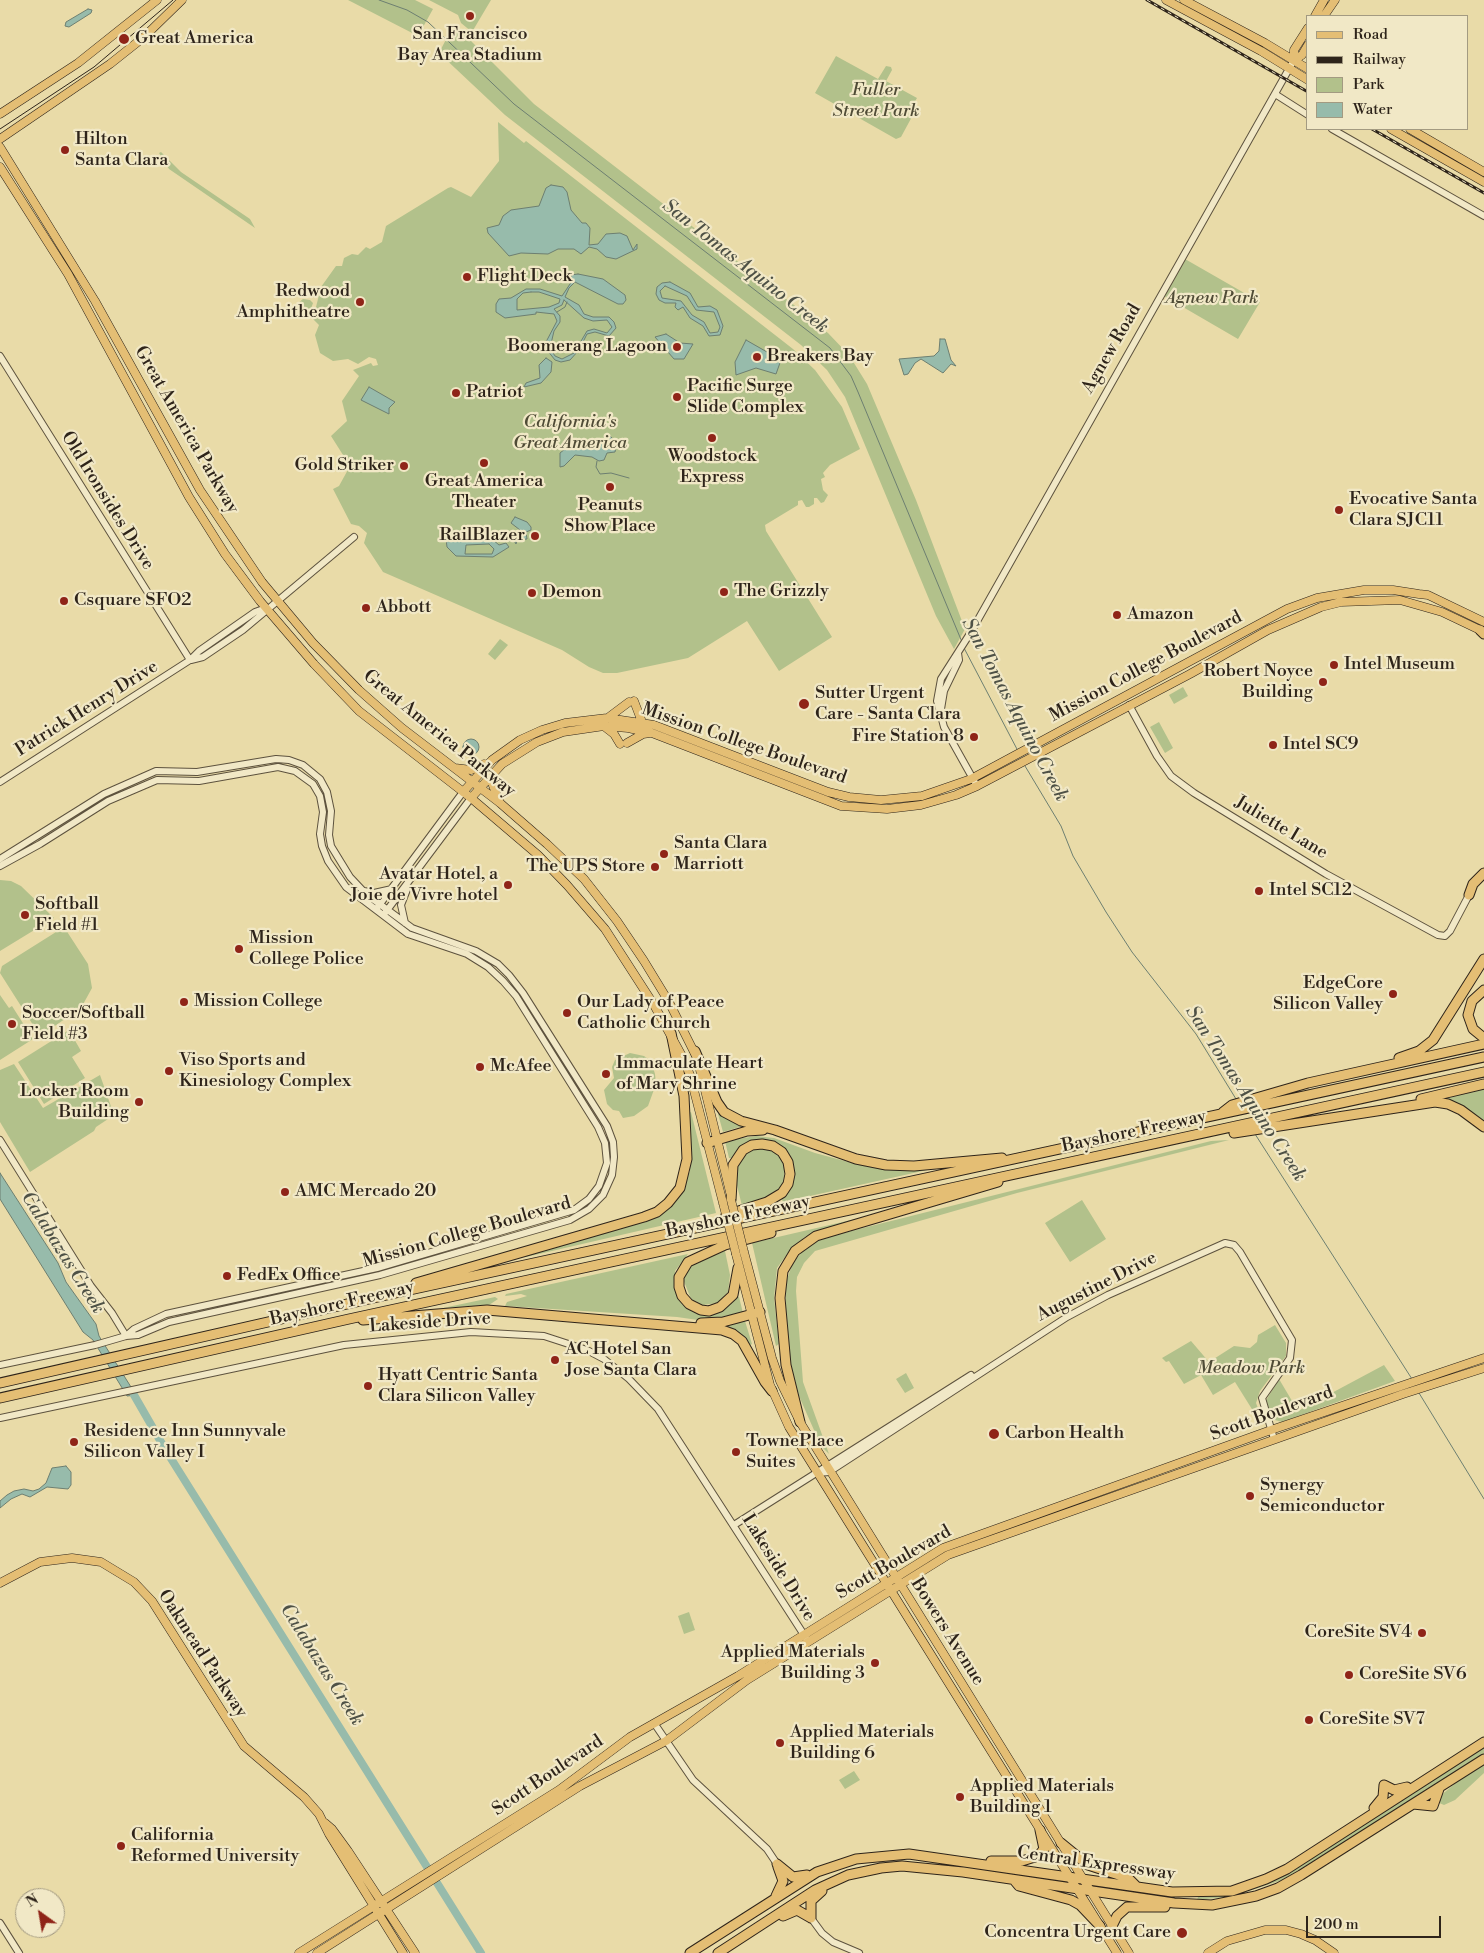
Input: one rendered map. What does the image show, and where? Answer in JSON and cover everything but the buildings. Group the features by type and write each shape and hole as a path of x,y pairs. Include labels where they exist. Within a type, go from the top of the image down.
{"highway":[{"path":"1469,894 1473,884 1484,873"},
{"path":"1469,894 1484,880"},
{"path":"1253,1103 1308,1083 1408,1055 1429,1044 1484,959"},
{"path":"1484,990 1472,1001 1468,1015 1473,1029 1484,1038"},
{"path":"391,1294 400,1287 450,1275 644,1217 657,1212 668,1203 680,1188 687,1159 684,1096 670,1033"},
{"path":"1308,1083 1484,1044"},
{"path":"695,1051 717,1102 724,1112 741,1121 775,1130 856,1159 886,1165 914,1166 993,1157 1015,1159"},
{"name":"Bayshore Freeway","path":"0,1383 391,1294 1221,1114 1253,1103 1484,1057"},
{"name":"Bayshore Freeway","path":"0,1398 350,1319 863,1207 1192,1136 1262,1124 1484,1072"},
{"path":"1362,1112 1484,1084"},
{"path":"1262,1124 1435,1102 1448,1104 1461,1110 1484,1127"},
{"path":"707,1142 747,1131 775,1130"},
{"path":"660,1235 759,1205 780,1195 788,1184 790,1174 788,1162 782,1152 773,1146 762,1144 752,1145 743,1150 733,1165 727,1202"},
{"path":"800,1422 786,1365 780,1298 783,1270 795,1251 816,1236 992,1185 1012,1175"},
{"path":"738,1268 733,1295 720,1307 709,1311 693,1308 682,1296 678,1282 680,1272 695,1257 725,1245 863,1207"},
{"path":"350,1319 369,1320 487,1310 681,1325 722,1330 733,1334 747,1348 765,1382 772,1391"},
{"path":"681,1325 723,1322 756,1313"},
{"path":"1350,1827 1378,1806 1383,1797 1384,1785 1394,1790 1401,1790 1458,1760 1484,1741"},
{"name":"Central Expressway","path":"718,1953 815,1890 848,1875 902,1866 946,1870 1212,1906 1278,1888 1412,1804 1433,1806 1440,1787 1484,1759"},
{"name":"Central Expressway","path":"690,1953 817,1872 856,1858 909,1854 1172,1892 1232,1891 1277,1874 1458,1760"},
{"path":"973,1862 1034,1859 1044,1849 1040,1830"},
{"path":"1061,1843 1088,1865 1128,1878 1136,1886"},
{"path":"777,1864 795,1878 817,1872"},
{"path":"774,1899 783,1881 777,1864"},
{"path":"811,1918 811,1901 822,1891 832,1884 881,1868"},
{"path":"1014,1880 1019,1886 1071,1900 1080,1905 1100,1926"},
{"path":"1112,1926 1117,1916 1127,1907 1169,1907 1188,1904"},
{"path":"731,1944 742,1941 792,1911 801,1911 811,1918"}],"main road":[{"path":"0,139 110,64 151,30 182,0"},
{"path":"1166,0 1261,51 1306,79"},
{"path":"1184,0 1306,68"},
{"path":"1315,15 1324,0"},
{"path":"1325,15 1335,0"},
{"path":"0,114 78,63 156,1"},
{"name":"Agnew Road","path":"1294,60 1294,50 1306,31"},
{"name":"Agnew Road","path":"1294,60 1302,55 1306,48"},
{"path":"1393,130 1484,182"},
{"path":"1412,130 1484,172"},
{"name":"Great America Parkway","path":"0,147 97,304 212,511 277,600 313,643 359,690 402,728 500,803 584,879 612,914 669,1002 695,1051 718,1139 727,1202"},
{"name":"Great America Parkway","path":"0,167 68,274 189,497 226,554 266,608 315,665 368,719 471,798 538,856 589,910 604,929 670,1033 690,1076 707,1142 727,1202"},
{"name":"Mission College Boulevard","path":"463,792 492,760 509,747 542,730 573,721 608,718 642,722 799,782 849,798 899,800 934,793 971,779 1287,609 1328,595 1364,590 1393,590 1428,595 1483,630"},
{"name":"Mission College Boulevard","path":"471,798 496,769 517,753 549,736 604,726 652,733 841,806 887,809 921,805 956,795 1014,767 1284,621 1310,610 1340,602 1400,600 1424,606 1483,630"},
{"path":"1124,696 1129,706"},
{"path":"608,718 631,701 642,722"},
{"path":"604,726 624,743 643,734 652,733"},
{"path":"453,768 471,770 492,760"},
{"path":"496,769 492,784 500,803"},
{"name":"Bowers Avenue","path":"727,1202 744,1252 772,1391 789,1427 1117,1953"},
{"name":"Bowers Avenue","path":"727,1202 738,1268 780,1381 800,1422 827,1469 1129,1953"},
{"name":"Scott Boulevard","path":"436,1873 559,1790 630,1737 738,1676 895,1577 952,1544 1399,1385 1484,1358"},
{"name":"Scott Boulevard","path":"426,1879 580,1786 666,1741 747,1680 940,1559 1274,1439 1484,1368"},
{"path":"1069,1501 1075,1510"},
{"name":"Oakmead Parkway","path":"0,1583 40,1562 72,1558 101,1562 134,1582 152,1601 244,1746 304,1797 325,1823 329,1834 378,1904 386,1909 415,1953"},
{"path":"299,1953 378,1904 426,1879"},
{"path":"317,1953 379,1914 426,1879"},
{"name":"Oakmead Parkway","path":"378,1904 379,1914 403,1953"},
{"path":"1205,1953 1233,1939 1265,1930 1286,1930 1314,1940 1334,1953"}],"street":[{"name":"Agnew Road","path":"976,786 944,727 940,714 944,691 959,660 958,653 1294,60"},
{"path":"1275,94 1306,114"},
{"path":"1334,130 1484,216"},
{"name":"Old Ironsides Drive","path":"0,356 190,660"},
{"name":"Patrick Henry Drive","path":"0,782 190,660 199,651 255,612 266,608 354,537"},
{"name":"Juliette Lane","path":"1129,706 1157,756 1171,776 1194,793 1326,874 1438,935 1445,936 1450,931 1469,894"},
{"name":"Mission College Boulevard","path":"0,859 104,794 144,775 163,770 197,772 280,759 296,762 309,769 324,786 331,804 329,841 333,852 350,877 377,907"},
{"name":"Mission College Boulevard","path":"0,866 40,844 108,801 156,780 199,781 271,768 285,768 302,774 317,790 323,812 320,834 321,842 328,862 346,887 377,907 415,938 471,957 494,972 510,988 602,1135 607,1155 606,1170 599,1186 589,1199 579,1207 548,1218 377,1268 166,1314 134,1329 126,1336"},
{"name":"Mission College Boulevard","path":"377,907 463,792"},
{"name":"Mission College Boulevard","path":"385,913 471,798"},
{"path":"406,924 401,905 410,880"},
{"path":"364,891 374,893 392,889"},
{"name":"Mission College Boulevard","path":"126,1336 138,1335 169,1322 380,1275 456,1255 576,1218 589,1210 603,1195 610,1182 614,1163 610,1134 523,993 501,967 484,955 460,944 416,931 385,913"},
{"path":"0,1140 91,1286 112,1313 126,1336 95,1345 0,1365"},
{"name":"Augustine Drive","path":"734,1525 827,1469 1050,1327 1096,1301 1225,1243 1234,1244 1292,1340 1292,1353 1262,1398 1271,1430"},
{"name":"Lakeside Drive","path":"0,1418 344,1345 471,1332 544,1336 587,1350 604,1359 642,1392 658,1409 803,1635 809,1641"},
{"path":"1271,1430 1274,1439"},
{"path":"654,1723 693,1780 767,1849 777,1864"},
{"path":"811,1918 822,1933 833,1942 859,1953"},
{"path":"0,1923 19,1953"}],"green space":[{"path":"348,0 415,0 433,9 418,36"},
{"name":"San Francisco Bay Area Stadium","path":"429,0 491,0 472,32 461,23 458,15"},
{"path":"454,24 534,104 803,312 828,333 849,355 867,384 916,500 965,629 954,649 936,616 845,397 827,370 801,345 505,115 439,53"},
{"name":"Fuller Street Park","path":"836,56 878,79 886,66 891,67 892,70 886,81 917,98 913,105 914,113 901,137 896,139 815,93"},
{"name":"California's Great America","path":"498,122 524,143 526,141 793,349 815,370 842,407 860,449 830,465 823,473 825,477 821,479 823,490 828,495 824,502 821,503 817,498 814,498 814,504 806,507 802,500 798,501 798,505 765,525 766,531 832,637 779,671 747,621 688,658 617,673 603,673 589,667 562,650 383,572 364,543 367,533 359,526 351,524 333,489 339,486 350,466 331,436 347,421 342,401 359,376 353,370 371,363 373,366 378,365 376,359 369,357 358,364 348,359 333,361 320,353 315,335 319,325 313,319 321,287 336,266 342,266 344,258 352,254 358,255 366,247 370,249 382,242 386,226 448,188 451,187 471,197 499,161"},
{"path":"161,152 181,172 250,219 255,228 169,169 159,153"},
{"name":"Agnew Park","path":"1185,259 1260,302 1238,339 1164,296"},
{"path":"303,299 310,300 313,303 308,317 304,316 298,303"},
{"path":"500,639 508,645 495,660 488,654"},
{"path":"1183,687 1188,696 1174,704 1169,695"},
{"path":"1159,722 1173,748 1165,753 1150,727"},
{"name":"Softball Field #1","path":"0,880 11,881 21,886 54,918 0,951"},
{"path":"64,927 88,964 92,988 81,1008 40,1036 0,973 2,966"},
{"name":"Soccer/Softball Field #3","path":"0,995 9,1008 12,1006 33,1039 0,1060"},
{"path":"69,1030 81,1051 72,1057 85,1078 44,1104 18,1062"},
{"path":"630,1053 644,1056 651,1061 656,1084 648,1106 634,1116 623,1118 619,1111 613,1110 607,1104 604,1090 614,1078 612,1067 615,1060"},
{"path":"14,1064 43,1108 100,1075 114,1115 96,1127 94,1131 30,1172 0,1122 0,1070"},
{"path":"1484,1087 1484,1123 1439,1097 1466,1091 1472,1092"},
{"path":"691,1112 716,1213 526,1257 525,1255 648,1219 681,1192 690,1171 689,1113"},
{"path":"721,1112 743,1126 723,1132 718,1114"},
{"path":"756,1136 774,1138 815,1153 856,1164 891,1169 927,1168 927,1170 783,1202 781,1197 793,1181 794,1169 789,1156 771,1141 758,1140 747,1144 738,1150 732,1158 729,1158 725,1141"},
{"path":"1229,1140 1017,1193 815,1251 804,1263 797,1277 796,1291 803,1382 829,1454 821,1446 799,1396 790,1362 787,1337 785,1285 792,1265 803,1250 817,1240 855,1230 1211,1141"},
{"path":"768,1148 776,1152 785,1165 783,1187 766,1199 742,1206 736,1181 738,1165 747,1151"},
{"path":"1082,1200 1106,1239 1070,1262 1045,1223"},
{"path":"864,1217 805,1237 790,1250 777,1268 774,1298 779,1344 776,1346 752,1243"},
{"path":"725,1251 730,1275 728,1292 718,1303 703,1305 691,1299 683,1279 687,1270 692,1263"},
{"path":"688,1254 675,1271 675,1291 682,1304 693,1312 709,1315 723,1310 736,1297 739,1297 743,1313 698,1320 505,1306 507,1302 527,1296 521,1294 505,1296 506,1294"},
{"path":"495,1297 498,1299 489,1305 443,1308"},
{"path":"745,1321 752,1344 748,1346 727,1326"},
{"name":"Meadow Park","path":"1275,1325 1286,1343 1286,1356 1260,1391 1256,1403 1259,1411 1255,1414 1235,1382 1213,1395 1201,1375 1184,1384 1169,1361 1166,1362 1162,1358 1191,1341 1209,1362 1234,1346 1250,1348 1257,1342 1258,1335"},
{"path":"1384,1365 1395,1381 1282,1422 1275,1420 1265,1402 1279,1379 1298,1411"},
{"path":"906,1373 914,1388 905,1393 896,1379"},
{"path":"689,1612 695,1630 684,1634 678,1616"},
{"path":"1484,1746 1484,1755 1338,1849 1336,1847 1282,1880 1234,1896 1197,1900 1198,1897 1224,1895 1251,1889 1285,1875"},
{"path":"1484,1764 1484,1773 1455,1800 1444,1805 1437,1802 1439,1797 1458,1781"},
{"path":"854,1771 860,1780 845,1789 839,1780"}],"water":[{"path":"88,9 92,10 91,13 69,27 65,26 66,22"},
{"path":"551,185 563,187 567,192 571,210 582,223 586,223 590,228 589,245 598,244 606,234 620,233 627,236 633,250 637,244 637,249 616,259 606,257 597,249 589,247 581,254 574,249 558,249 548,254 521,253 509,256 488,233 487,228 499,225 503,216 511,210 539,206 546,188"},
{"path":"578,274 603,279 625,295 626,300 623,304 618,304 575,282 569,288 565,297 579,305 584,314 593,317 609,317 614,322 616,328 609,336 595,332 587,334 579,350 570,360 561,362 555,360 547,350 546,342 557,321 554,314 536,312 536,314 505,318 496,312 496,304 499,299 511,298 526,289 540,289 562,296 572,281 571,275","holes":["539,292 560,299 559,303 549,307 517,310 517,299 523,293","564,300 584,318 593,321 607,320 612,327 607,333 594,329 587,331 574,353 562,359 555,356 550,348 554,331 560,322 560,316 554,309 562,305"]},
{"path":"670,282 690,293 698,307 710,306 717,310 723,326 720,335 709,336 703,326 690,318 683,307 678,310 675,307 676,303 665,303 659,300 656,294 657,287 662,283","holes":["665,286 687,296 696,310 714,312 720,327 718,332 710,333 704,322 692,315 681,301 662,298 660,291"]},
{"name":"Boomerang Lagoon","path":"666,334 680,343 693,344 684,359 674,359 655,337"},
{"path":"940,339 945,339 951,360 956,366 951,364 943,373 921,359 915,363 908,374 904,375 899,359 934,356 939,351"},
{"name":"Breakers Bay","path":"746,340 781,360 776,374 756,368 736,375 735,362"},
{"path":"546,358 552,362 551,372 541,383 524,387 526,383 540,378 539,365"},
{"path":"369,387 395,402 389,408 389,414 361,400"},
{"path":"609,435 617,443 615,452 607,453 604,460 599,461 592,457 575,455 564,466 560,467 560,453 565,449 572,446 585,448 590,444 608,439"},
{"path":"515,517 527,522 531,527 531,530 526,532 527,539 517,540 516,544 512,537 520,530 511,523"},
{"path":"463,530 492,539 499,545 506,543 509,547 493,557 456,556 447,547 446,539 450,534","holes":["489,544 494,549 492,554 465,554 466,545"]},
{"path":"468,739 474,739 479,744 477,753 468,755 463,750 463,744"},
{"path":"0,1173 58,1263 66,1282 96,1324 99,1336 136,1395 127,1396 93,1340 83,1332 0,1199"},
{"path":"66,1466 71,1472 71,1485 68,1489 47,1487 30,1497 22,1494 11,1499 0,1508 0,1501 7,1495 24,1489 33,1491 39,1489 46,1483 52,1468"}],"waterway":[{"name":"San Tomas Aquino Creek","path":"379,0 407,10 428,22 514,104 830,348 851,376 962,642"},
{"path":"557,312 565,307 567,302"},
{"path":"597,461 596,467 600,474 611,473 629,478"},
{"name":"San Tomas Aquino Creek","path":"964,648 1018,751"},
{"name":"San Tomas Aquino Creek","path":"1025,766 1061,826 1073,856 1106,912 1132,952 1196,1034 1236,1099"},
{"name":"San Tomas Aquino Creek","path":"1255,1134 1412,1379"},
{"name":"San Tomas Aquino Creek","path":"1419,1393 1484,1499"},
{"name":"Calabazas Creek","path":"134,1395 165,1449 481,1953"}],"tram line":[{"path":"0,129 94,67 173,0"}],"railway":[{"path":"1147,0 1306,91"},
{"path":"1374,130 1484,193"}],"place":[{"name":"San Francisco Bay Area Stadium","path":"470,16"},
{"name":"Great America","path":"124,39"},
{"name":"Hilton Santa Clara","path":"65,150"},
{"name":"Flight Deck","path":"467,277"},
{"name":"Redwood Amphitheatre","path":"360,302"},
{"name":"Boomerang Lagoon","path":"677,347"},
{"name":"Breakers Bay","path":"757,357"},
{"name":"Patriot","path":"456,393"},
{"name":"Pacific Surge Slide Complex","path":"677,397"},
{"name":"Woodstock Express","path":"712,438"},
{"name":"Great America Theater","path":"484,463"},
{"name":"Gold Striker","path":"404,466"},
{"name":"Peanuts Show Place","path":"610,487"},
{"name":"Evocative Santa Clara SJC11","path":"1339,510"},
{"name":"RailBlazer","path":"535,536"},
{"name":"The Grizzly","path":"724,592"},
{"name":"Demon","path":"532,593"},
{"name":"Csquare SFO2","path":"64,601"},
{"name":"Abbott","path":"366,608"},
{"name":"Amazon","path":"1117,615"},
{"name":"Intel Museum","path":"1334,665"},
{"name":"Robert Noyce Building","path":"1323,682"},
{"name":"Sutter Urgent Care - Santa Clara","path":"804,704"},
{"name":"Fire Station 8","path":"974,737"},
{"name":"Intel SC9","path":"1273,745"},
{"name":"Santa Clara Marriott","path":"664,854"},
{"name":"The UPS Store","path":"655,867"},
{"name":"Avatar Hotel, a Joie de Vivre hotel","path":"508,885"},
{"name":"Intel SC12","path":"1259,891"},
{"name":"Softball Field #1","path":"25,915"},
{"name":"Mission College Police","path":"239,949"},
{"name":"EdgeCore Silicon Valley","path":"1393,994"},
{"name":"Mission College","path":"184,1002"},
{"name":"Our Lady of Peace Catholic Church","path":"567,1013"},
{"name":"Soccer/Softball Field #3","path":"12,1024"},
{"name":"McAfee","path":"480,1067"},
{"name":"Viso Sports and Kinesiology Complex","path":"169,1071"},
{"name":"Immaculate Heart of Mary Shrine","path":"606,1074"},
{"name":"Locker Room Building","path":"139,1102"},
{"name":"AMC Mercado 20","path":"285,1192"},
{"name":"FedEx Office","path":"227,1276"},
{"name":"AC Hotel San Jose Santa Clara","path":"555,1360"},
{"name":"Hyatt Centric Santa Clara Silicon Valley","path":"368,1386"},
{"name":"Carbon Health","path":"994,1434"},
{"name":"Residence Inn Sunnyvale Silicon Valley I","path":"74,1442"},
{"name":"TownePlace Suites","path":"736,1452"},
{"name":"Synergy Semiconductor","path":"1250,1496"},
{"name":"CoreSite SV4","path":"1422,1633"},
{"name":"Applied Materials Building 3","path":"875,1663"},
{"name":"CoreSite SV6","path":"1349,1675"},
{"name":"CoreSite SV7","path":"1309,1720"},
{"name":"Applied Materials Building 6","path":"780,1743"},
{"name":"Applied Materials Building 1","path":"960,1797"},
{"name":"California Reformed University","path":"121,1846"},
{"name":"Concentra Urgent Care","path":"1182,1933"}]}
